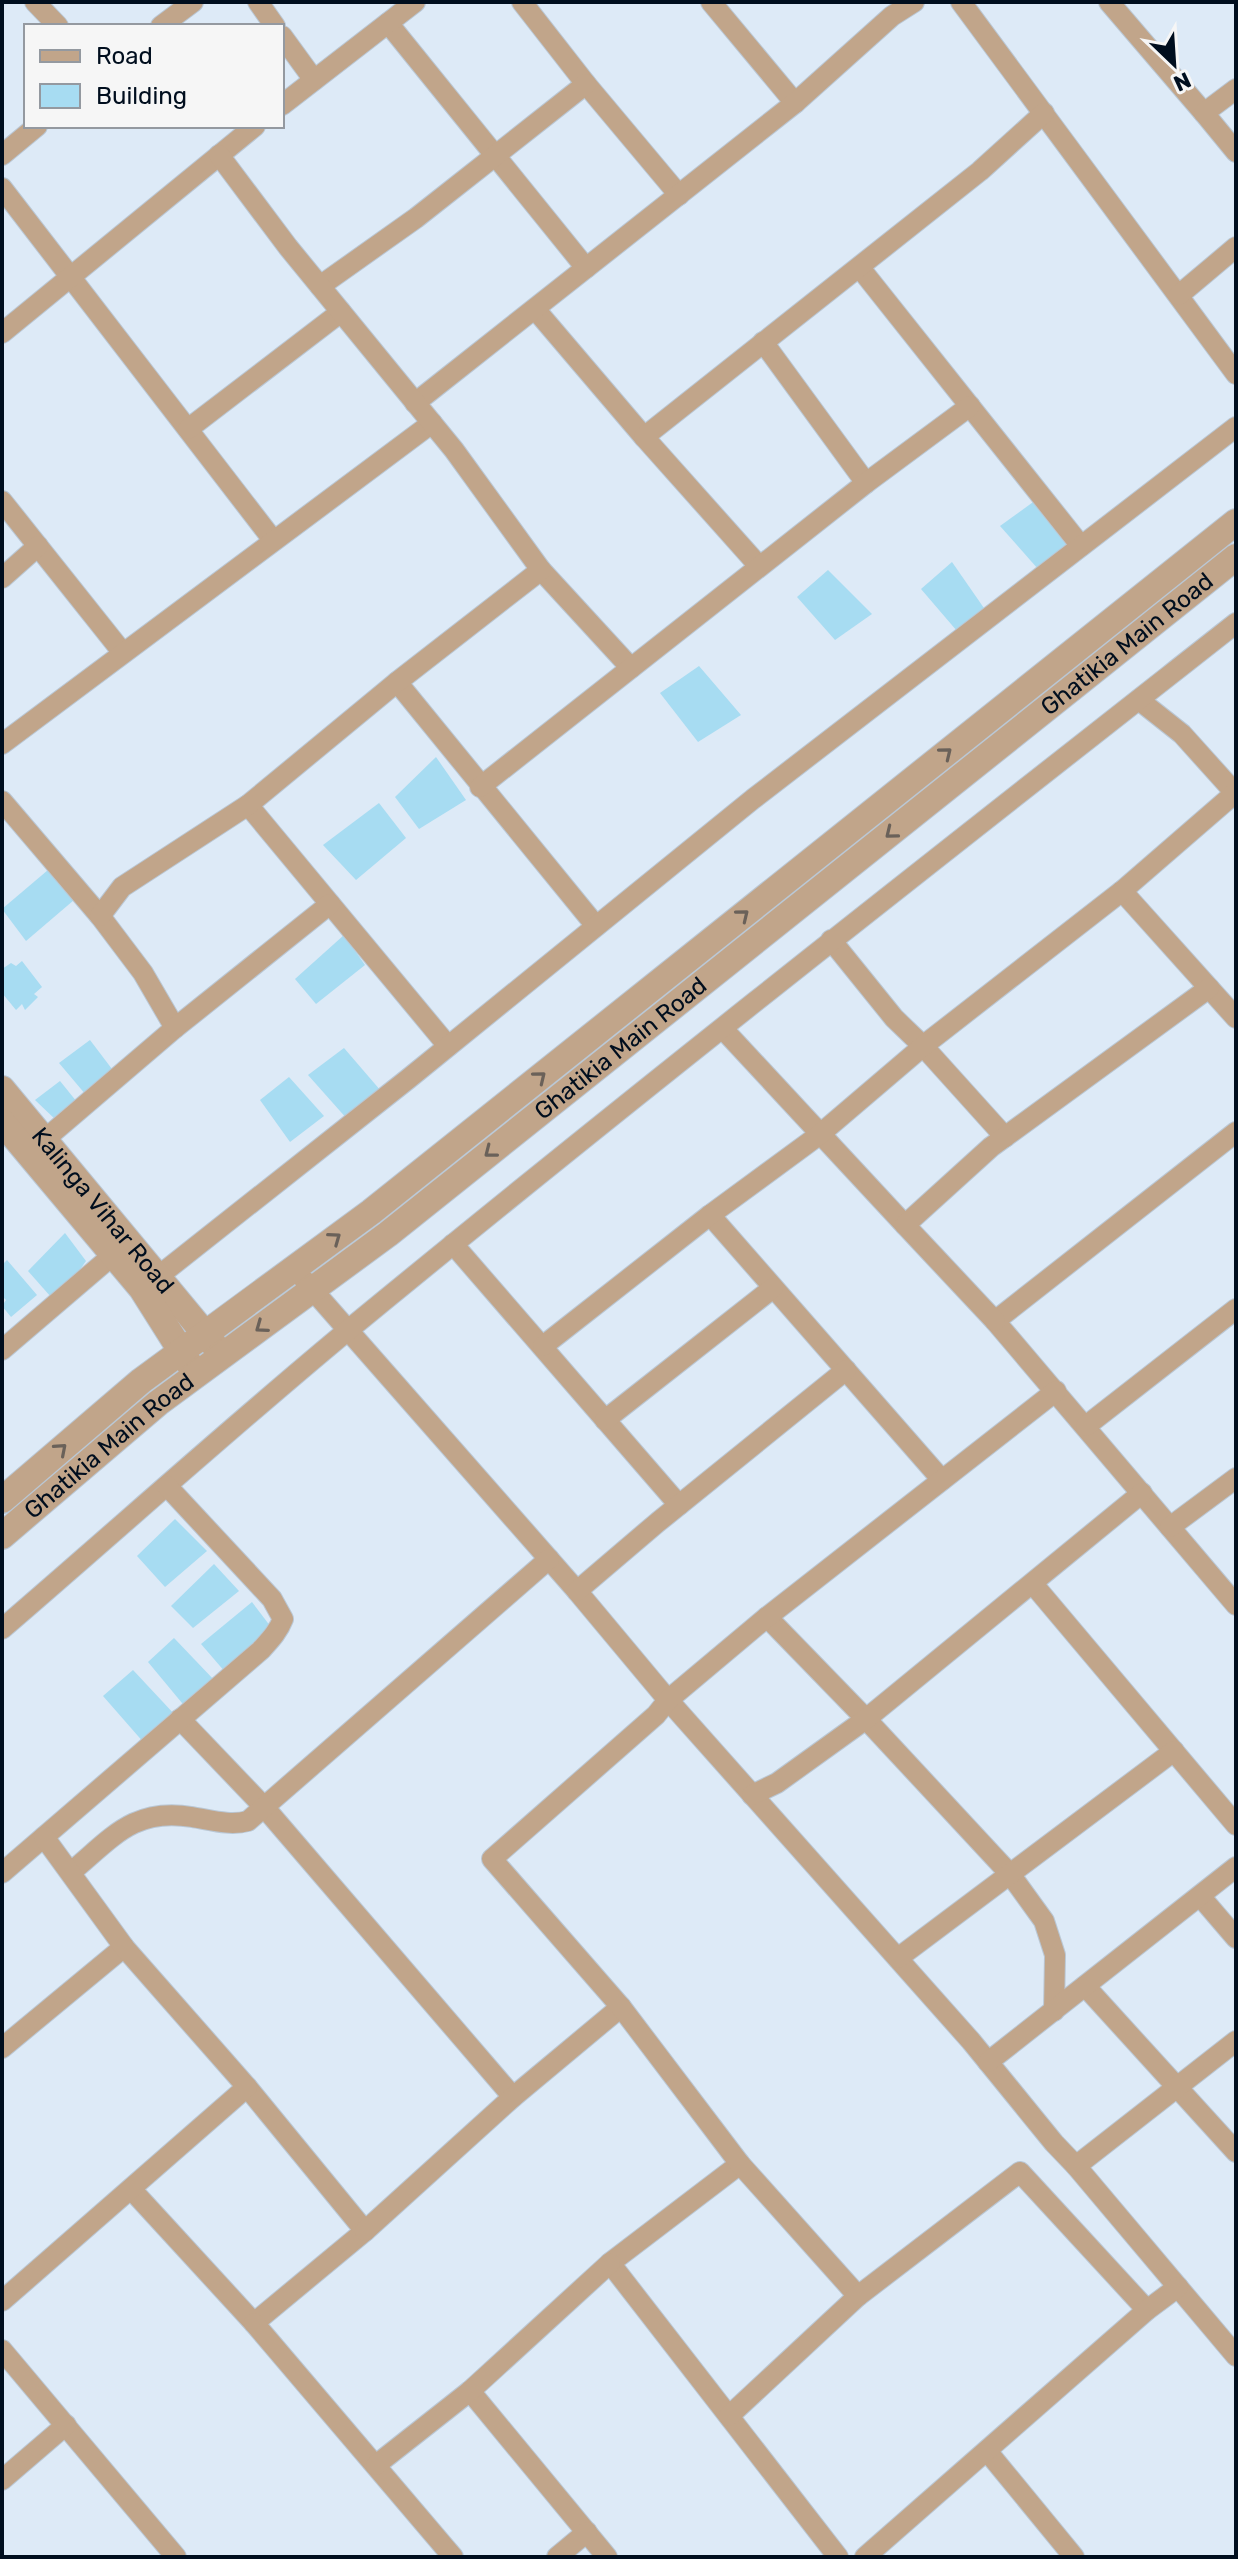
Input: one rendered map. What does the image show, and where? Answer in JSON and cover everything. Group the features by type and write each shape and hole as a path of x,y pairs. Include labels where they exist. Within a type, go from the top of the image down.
{"street":[{"path":"35,2 56,24"},
{"path":"164,24 193,2"},
{"path":"258,2 274,24"},
{"path":"284,103 415,2"},
{"path":"522,2 679,195"},
{"path":"711,2 795,103"},
{"path":"415,403 795,103 887,9 914,2"},
{"path":"961,2 1236,374"},
{"path":"1121,6 1236,152"},
{"path":"388,23 586,268"},
{"path":"284,39 314,80"},
{"path":"320,286 416,218 586,84"},
{"path":"1204,113 1236,89"},
{"path":"644,437 980,171 1044,113"},
{"path":"2,155 35,128"},
{"path":"2,333 253,128"},
{"path":"219,155 320,286 432,423 541,570 631,668"},
{"path":"2,188 273,540"},
{"path":"1179,295 1236,247"},
{"path":"860,268 1081,546"},
{"path":"535,309 759,566"},
{"path":"188,429 341,312"},
{"path":"763,342 866,483"},
{"path":"480,787 759,566 970,406"},
{"path":"2,744 432,423"},
{"path":"150,1283 753,799 1236,427"},
{"path":"2,501 123,653"},
{"name":"Ghatikia Main Road","path":"2,1500 141,1381 383,1202 1236,522"},
{"path":"2,578 38,546"},
{"name":"Ghatikia Main Road","path":"2,1536 158,1403 388,1234 1236,557"},
{"path":"100,916 122,887 248,805 397,682 541,570"},
{"path":"2,1629 347,1331 453,1244 831,940 1236,623"},
{"path":"397,682 596,926"},
{"path":"543,1346 710,1215 819,1135 923,1046 1122,891 1236,793 1182,734 1139,700"},
{"path":"2,801 100,916 143,973 175,1028"},
{"path":"248,805 448,1046"},
{"path":"1122,891 1236,1018"},
{"path":"44,1140 175,1028 330,904"},
{"path":"831,940 894,1018 1005,1137"},
{"path":"905,1225 1005,1137 1209,988"},
{"path":"723,1029 995,1321 1236,1605"},
{"name":"Kalinga Vihar Road","path":"2,1089 44,1140 150,1283 180,1352 197,1375"},
{"path":"995,1321 1236,1132"},
{"name":"Kalinga Vihar Road","path":"6,1134 113,1255 150,1283 223,1355"},
{"path":"710,1215 942,1480"},
{"path":"453,1244 679,1505"},
{"path":"2,1350 113,1255"},
{"path":"294,1268 577,1591 668,1700 898,1958 1236,2356"},
{"path":"605,1420 773,1288"},
{"path":"1086,1426 1236,1309"},
{"path":"577,1591 846,1370"},
{"path":"858,2296 740,2164 621,2007 492,1859 656,1715 668,1700 767,1617 1056,1391"},
{"path":"1170,1527 1236,1478"},
{"path":"2,1873 261,1650 275,1635 283,1619 272,1599 167,1486"},
{"path":"752,1795 777,1783 866,1719 1142,1493"},
{"path":"71,1872 122,1830 149,1816 170,1813 239,1823 248,1821 549,1559"},
{"path":"1033,1584 1236,1825"},
{"path":"767,1617 1010,1874 1044,1921 1055,1955 1054,2011"},
{"path":"180,1719 265,1808 513,2097"},
{"path":"898,1958 1174,1751"},
{"path":"44,1837 124,1947 247,2087 365,2231"},
{"path":"988,2062 1236,1867"},
{"path":"1200,1896 1236,1938"},
{"path":"4,2043 124,1947"},
{"path":"1085,1986 1236,2152"},
{"path":"254,2323 365,2231 513,2097 621,2007"},
{"path":"1076,2166 1236,2041"},
{"path":"2,2301 247,2087"},
{"path":"376,2465 470,2391 610,2263 740,2164"},
{"path":"729,2416 858,2296 1020,2172 1147,2310"},
{"path":"131,2189 254,2323 453,2557"},
{"path":"610,2263 838,2557"},
{"path":"865,2557 1147,2310 1178,2287"},
{"path":"2,2350 176,2557"},
{"path":"470,2391 607,2557"},
{"path":"2,2480 66,2425"},
{"path":"987,2451 1074,2557"},
{"path":"557,2557 587,2532"}],"building":[{"path":"1036,500 1071,543 1038,569 1000,526"},
{"path":"952,562 986,611 957,631 921,589"},
{"path":"828,570 872,614 835,640 797,597"},
{"path":"699,666 741,715 698,742 660,693"},
{"path":"436,757 466,800 419,829 395,797"},
{"path":"379,803 406,838 356,880 323,845"},
{"path":"48,870 74,900 26,941 2,909"},
{"path":"344,935 365,965 316,1004 295,979"},
{"path":"22,961 42,987 34,994 38,997 25,1010 22,1004 16,1010 2,993 2,969 11,963 16,966"},
{"path":"90,1040 115,1073 86,1095 59,1063"},
{"path":"344,1048 381,1091 348,1120 308,1075"},
{"path":"289,1077 324,1116 290,1142 260,1100"},
{"path":"60,1081 77,1102 57,1121 35,1100"},
{"path":"65,1233 86,1261 74,1278 51,1297 28,1271"},
{"path":"7,1260 37,1295 11,1317 2,1306 6,1300 2,1296 2,1265"},
{"path":"175,1519 207,1551 165,1587 137,1556"},
{"path":"214,1564 239,1591 193,1628 171,1606"},
{"path":"252,1602 274,1631 226,1673 201,1644"},
{"path":"174,1638 216,1682 187,1709 148,1662"},
{"path":"133,1670 176,1716 145,1744 103,1696"}]}
